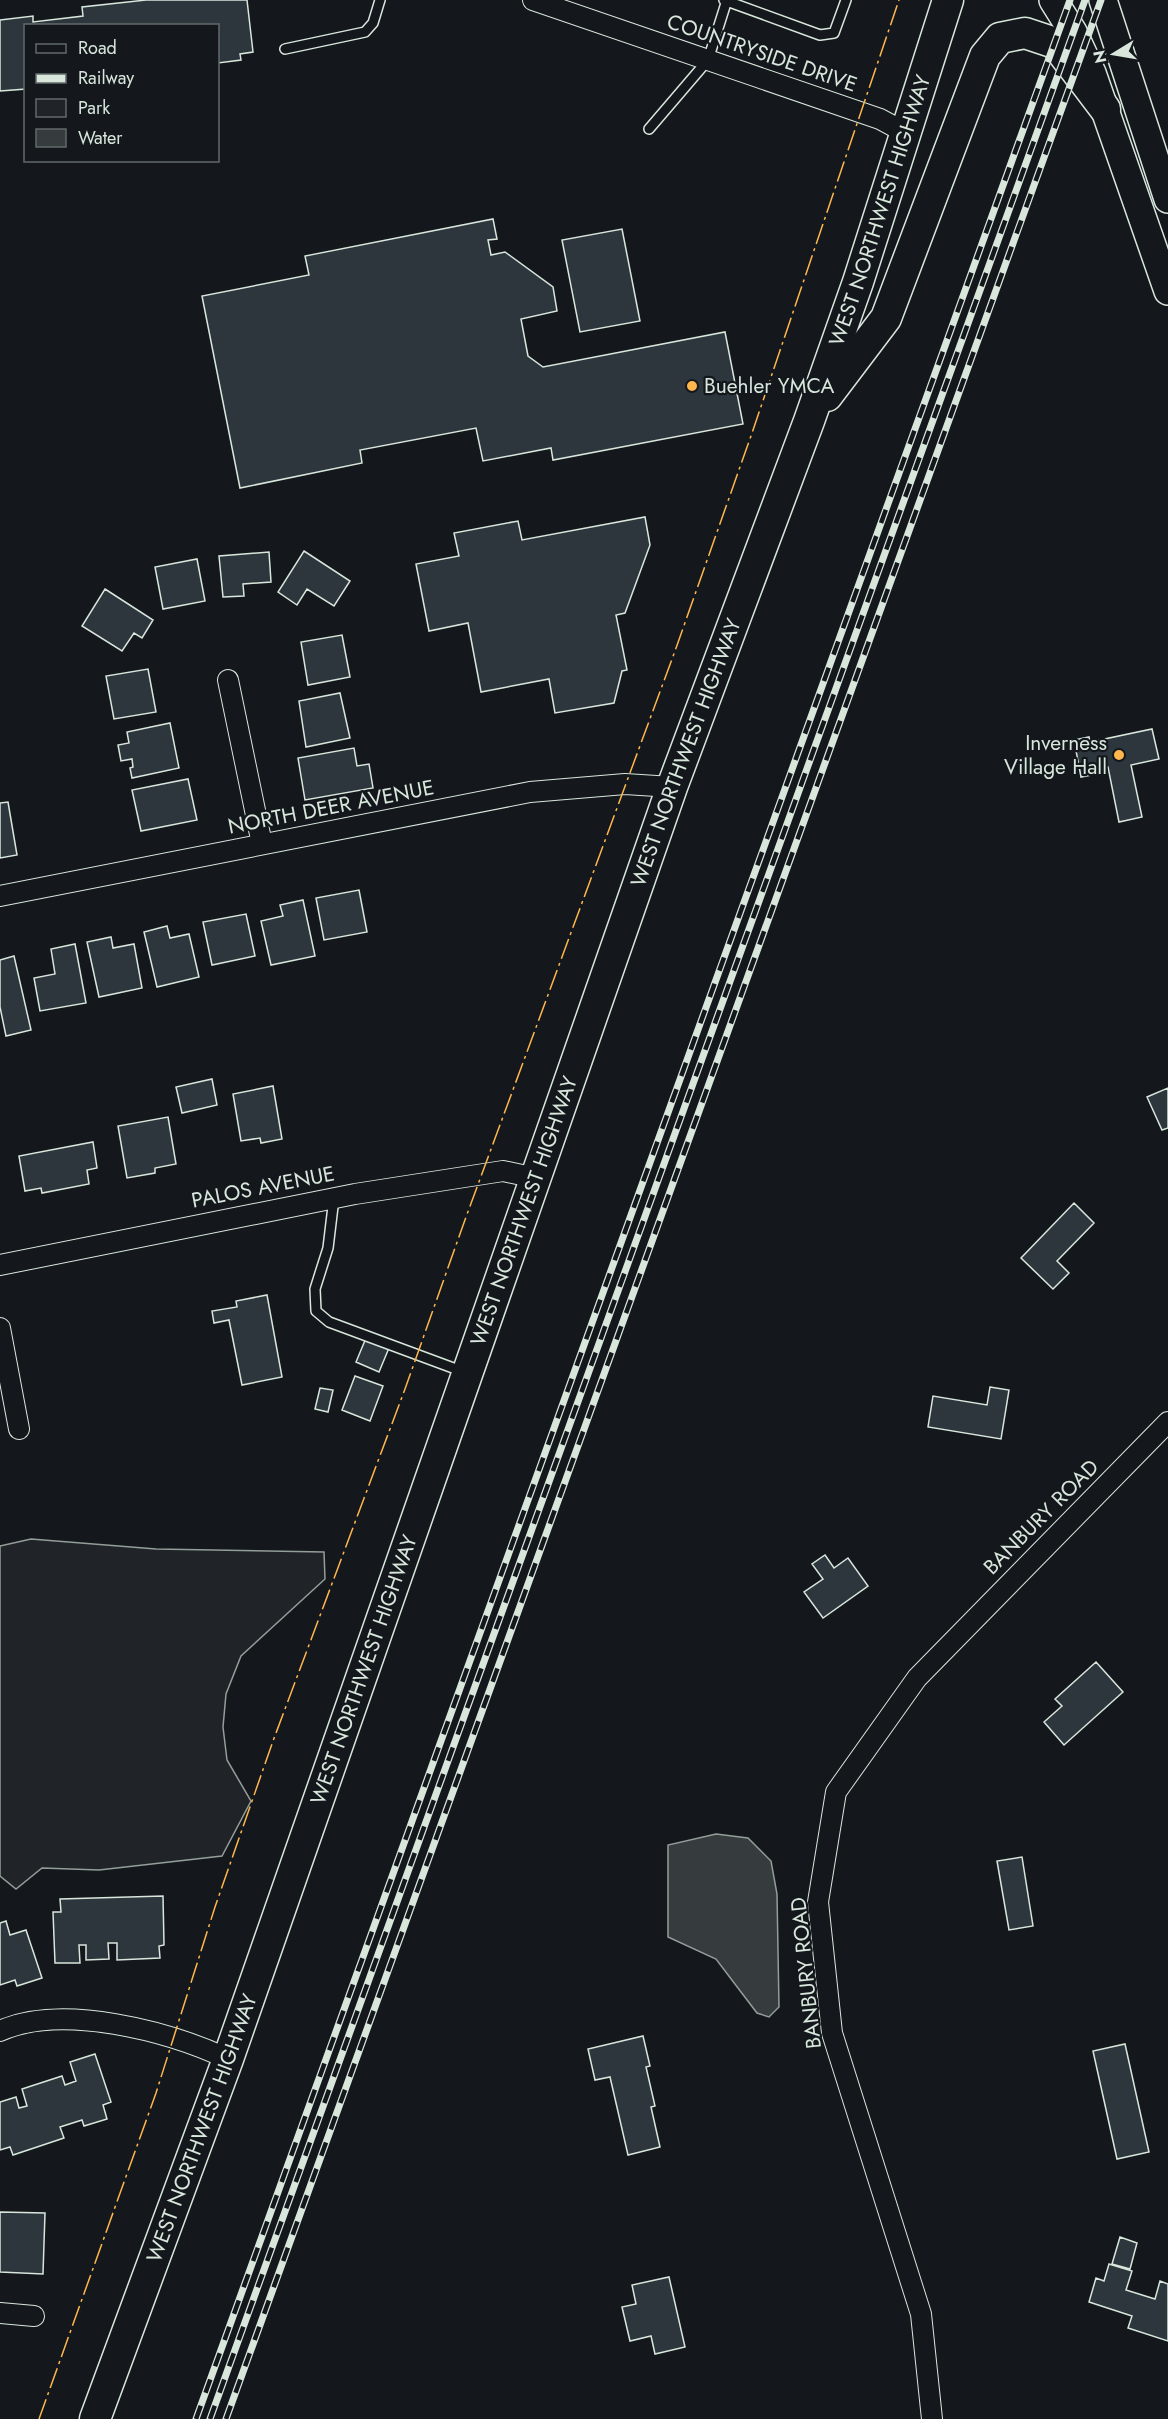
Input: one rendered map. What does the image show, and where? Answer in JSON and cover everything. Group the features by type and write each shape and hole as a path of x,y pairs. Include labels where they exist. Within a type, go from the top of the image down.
{"main road":[{"name":"WEST NORTHWEST HIGHWAY","path":"95,2419 228,2059 672,787 810,421 948,0"},
{"path":"1053,0 1082,51 1105,109 1168,291"},
{"path":"1103,0 1168,199"},
{"path":"810,421 886,318 985,56 1000,38 1024,33 1055,43 1105,109"}],"street":[{"name":"COUNTRYSIDE DRIVE","path":"532,0 562,5 708,60 880,119 906,133"},
{"path":"228,680 262,844"},
{"name":"NORTH DEER AVENUE","path":"0,896 530,792 625,784 672,787"},
{"name":"PALOS AVENUE","path":"0,1265 334,1198 503,1171 536,1178"},
{"path":"0,1328 19,1429"},
{"name":"BANBURY ROAD","path":"932,2419 921,2314 832,2033 818,1902 836,1792 917,1678 1168,1422"},
{"path":"0,2031 12,2026 47,2020 98,2022 139,2029 201,2047 228,2059"},
{"path":"0,2313 34,2316"}],"lane":[{"path":"285,50 365,33 373,23 380,0"},
{"path":"649,129 708,60 726,0 820,35 834,33 846,0"},
{"path":"334,1198 328,1248 315,1289 316,1311 329,1322 466,1373"}],"green space":[{"path":"31,1539 156,1549 324,1552 325,1579 241,1656 226,1694 223,1727 227,1760 251,1801 222,1856 99,1870 42,1868 16,1889 0,1876 0,1546"}],"water":[{"path":"716,1834 748,1838 771,1861 777,1894 779,2007 769,2017 757,2013 716,1959 668,1937 668,1845"}],"building":[{"path":"146,0 247,0 253,52 240,54 241,60 219,63 219,24 24,24 24,89 0,91 0,20 33,16 33,22 83,16 82,7"},
{"path":"493,219 497,239 488,240 491,255 505,252 553,287 557,311 521,319 528,356 543,367 725,332 743,424 553,460 551,448 483,461 476,428 360,450 362,463 240,488 202,296 309,275 305,256"},
{"path":"622,229 640,321 580,332 562,240"},
{"path":"645,517 650,545 625,613 616,615 627,670 622,671 614,703 555,713 549,679 481,692 468,623 429,631 416,564 459,556 454,533 518,521 522,540"},
{"path":"304,551 350,581 334,606 307,589 297,605 278,592"},
{"path":"269,552 271,582 243,584 244,596 223,597 219,556"},
{"path":"197,559 205,601 163,609 155,567"},
{"path":"105,589 153,620 142,638 134,633 122,651 82,626"},
{"path":"342,635 350,677 308,685 301,642"},
{"path":"148,669 156,712 114,719 106,676"},
{"path":"340,693 350,738 306,747 299,701"},
{"path":"170,723 179,768 132,778 130,768 133,767 132,759 121,761 118,745 129,743 127,732"},
{"path":"1152,729 1159,759 1131,765 1142,817 1119,822 1108,767 1096,769 1097,774 1081,777 1074,740 1089,737 1090,742"},
{"path":"354,748 357,766 369,764 373,788 305,800 298,758"},
{"path":"188,779 197,820 141,831 132,790"},
{"path":"8,802 17,855 0,858 0,803"},
{"path":"359,890 367,932 324,940 316,898"},
{"path":"303,900 315,956 271,965 261,921 283,916 280,905"},
{"path":"246,914 255,956 212,965 203,922"},
{"path":"167,926 170,938 189,934 199,977 157,987 144,932"},
{"path":"111,937 113,948 134,944 142,988 99,997 87,942"},
{"path":"75,944 86,1003 40,1011 34,978 55,974 51,949"},
{"path":"14,956 31,1030 6,1036 0,1007 0,960"},
{"path":"212,1079 217,1105 182,1113 176,1087"},
{"path":"273,1086 282,1139 261,1143 260,1138 241,1141 233,1094"},
{"path":"1168,1088 1168,1128 1162,1130 1147,1097"},
{"path":"168,1117 176,1164 155,1168 155,1173 127,1178 118,1126"},
{"path":"93,1142 97,1168 87,1170 89,1184 42,1193 41,1188 25,1191 19,1156"},
{"path":"1074,1203 1094,1223 1057,1261 1069,1273 1053,1289 1021,1258"},
{"path":"267,1295 282,1377 242,1385 229,1320 214,1323 212,1311 237,1307 236,1301"},
{"path":"366,1338 389,1348 379,1372 356,1362"},
{"path":"355,1376 383,1386 370,1421 342,1410"},
{"path":"990,1387 1009,1390 1001,1439 928,1427 933,1396 987,1405"},
{"path":"320,1388 333,1390 328,1412 315,1409"},
{"path":"825,1555 834,1568 848,1558 868,1586 823,1618 804,1592 823,1579 812,1564"},
{"path":"1096,1662 1123,1692 1064,1745 1044,1722 1062,1706 1055,1699"},
{"path":"1022,1857 1033,1926 1009,1930 997,1861"},
{"path":"163,1896 164,1945 159,1946 160,1958 117,1960 117,1943 108,1943 109,1959 86,1960 86,1945 79,1945 80,1963 55,1963 53,1912 61,1912 60,1899"},
{"path":"6,1921 10,1935 26,1930 42,1978 17,1986 15,1980 0,1985 0,1923"},
{"path":"643,2036 650,2066 646,2067 655,2106 651,2107 660,2147 628,2155 610,2077 595,2080 588,2049"},
{"path":"1125,2044 1149,2152 1117,2159 1093,2051"},
{"path":"95,2054 111,2102 103,2105 107,2119 84,2126 82,2120 60,2127 64,2138 13,2155 10,2147 0,2150 0,2102 16,2097 19,2108 27,2106 22,2089 62,2076 65,2085 76,2081 70,2062"},
{"path":"0,2212 45,2213 43,2274 0,2272"},
{"path":"1120,2237 1137,2243 1130,2269 1112,2264"},
{"path":"1109,2264 1132,2271 1126,2290 1155,2299 1160,2281 1168,2284 1168,2341 1128,2328 1132,2316 1089,2302 1096,2278 1104,2281"},
{"path":"669,2277 685,2347 655,2354 651,2336 630,2341 622,2307 636,2304 632,2285"}],"railway":[{"path":"196,2419 1070,0"},
{"path":"210,2419 1085,0"},
{"path":"226,2419 1101,0"}],"power":[{"path":"39,2419 156,2093 215,1907 273,1741 405,1389 466,1217 675,651 752,433 899,0"}],"place":[{"name":"Buehler YMCA","path":"692,386"},
{"name":"Inverness Village Hall","path":"1119,755"}]}
